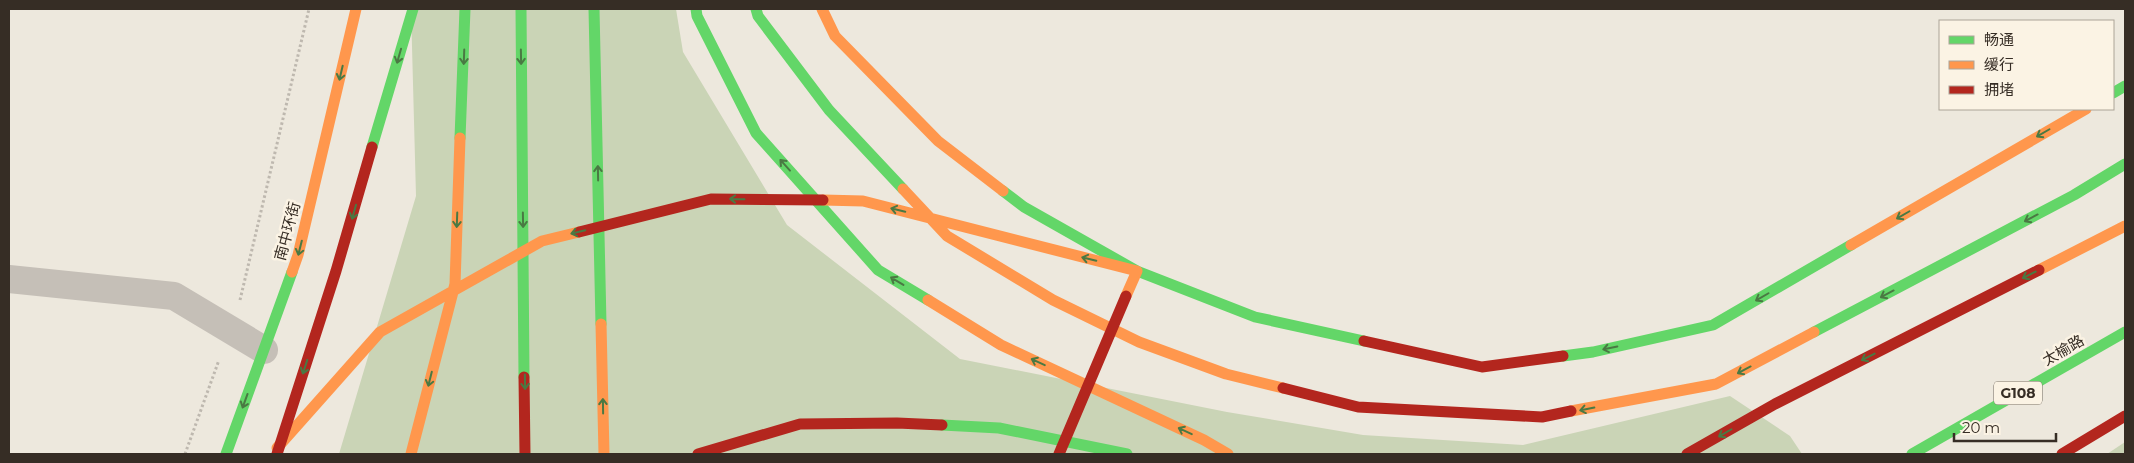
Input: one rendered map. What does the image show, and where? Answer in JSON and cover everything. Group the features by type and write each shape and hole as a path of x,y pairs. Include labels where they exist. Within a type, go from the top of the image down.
{"main road":[{"name":"南中环街","path":"226,454 298,255 356,9"},
{"path":"277,454 336,271 413,9"},
{"path":"411,454 455,284 465,9"},
{"path":"521,9 525,454"},
{"path":"594,9 604,454"},
{"path":"696,9 697,16 756,133 878,270 1001,345 1204,440 1228,454"},
{"path":"756,9 758,16 829,110 947,236 1053,300 1140,342 1226,374 1358,408 1542,417 1716,384 2074,195 2125,164"},
{"path":"822,9 835,36 938,141 1024,207 1137,271"},
{"path":"2114,92 2125,86"},
{"path":"272,454 380,332 542,241 711,198 863,201 1137,271 1255,317 1482,367 1592,352 1713,325 2084,110"},
{"path":"1687,454 1775,404 2125,226"},
{"path":"1059,454 1137,271"},
{"name":"太榆路","path":"1912,454 2125,332"},
{"path":"2062,454 2125,416"},
{"path":"698,454 800,424 897,423 999,428 1127,454"}],"street":[{"path":"9,279 174,296 264,350"}],"path":[{"path":"186,454 245,286 309,9"}],"green space":[{"path":"411,9 676,9 683,52 787,225 960,359 1227,412 1363,435 1523,445 1730,396 1790,436 1802,454 339,454 416,196"},
{"path":"2125,442 2125,454 2107,454"}],"traffic: fast":[{"path":"372,147 413,9"},
{"path":"460,138 465,9"},
{"path":"521,9 524,377"},
{"path":"594,9 601,324"},
{"path":"696,9 697,16 756,133 878,270 928,300"},
{"path":"756,9 758,16 829,110 903,189"},
{"path":"2114,92 2125,86"},
{"path":"1814,332 2074,195 2125,164"},
{"path":"1003,191 1024,207 1137,271 1255,317 1364,341"},
{"path":"1563,356 1593,352 1713,325 1851,245"},
{"path":"226,454 292,272"},
{"path":"1912,454 2125,332"},
{"path":"942,425 999,428 1127,454"}],"traffic: slow":[{"path":"292,272 298,255 356,9"},
{"path":"822,9 835,36 938,141 1003,191"},
{"path":"1851,245 2084,110"},
{"path":"411,454 455,284 460,138"},
{"path":"903,189 947,236 1053,300 1139,342 1226,374 1283,388"},
{"path":"823,200 863,201 1137,271 1126,296"},
{"path":"2039,270 2125,226"},
{"path":"277,448 380,332 542,241 579,232"},
{"path":"928,300 1001,345 1204,440 1228,454"},
{"path":"601,324 604,454"},
{"path":"1571,411 1716,384 1814,332"}],"traffic: jam":[{"path":"277,454 336,271 372,147"},
{"path":"579,232 711,199 823,200"},
{"path":"1687,454 1775,404 2039,270"},
{"path":"1059,454 1126,296"},
{"path":"1364,341 1482,367 1563,356"},
{"path":"524,377 525,454"},
{"path":"1283,388 1358,407 1542,417 1571,411"},
{"path":"2062,454 2125,416"},
{"path":"698,454 800,424 897,423 942,425"}]}
